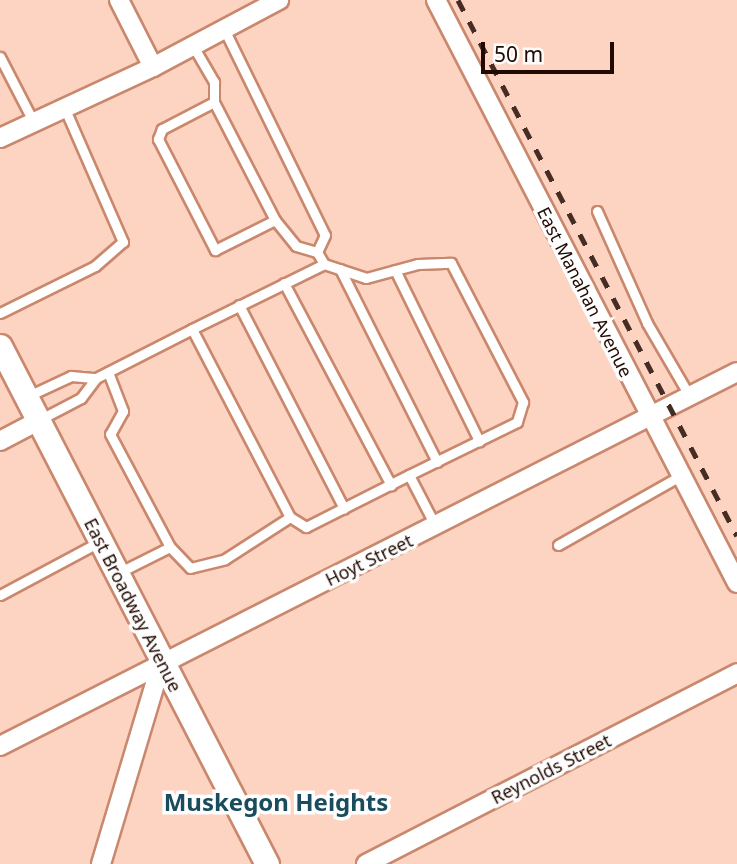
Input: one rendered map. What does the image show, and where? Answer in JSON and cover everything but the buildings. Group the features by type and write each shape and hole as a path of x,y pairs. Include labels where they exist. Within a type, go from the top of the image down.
{"street":[{"path":"119,0 153,67"},
{"name":"East Manahan Avenue","path":"436,0 737,583"},
{"path":"0,138 153,67 273,2"},
{"name":"East Broadway Avenue","path":"0,346 263,863"},
{"name":"Hoyt Street","path":"0,746 162,661 436,527 737,372"},
{"path":"0,441 38,421"},
{"path":"101,864 162,661"},
{"name":"Reynolds Street","path":"366,864 737,673"}],"lane":[{"path":"224,29 325,235 317,252"},
{"path":"192,329 290,517 306,527 517,422 523,401 451,263 395,270 366,278 324,264 317,252 296,246 275,220 214,102 214,82 193,46"},
{"path":"0,57 33,121"},
{"path":"214,102 162,129 159,139 215,250 275,220"},
{"path":"0,313 96,265 122,242 64,106"},
{"path":"597,211 647,323 690,397"},
{"path":"38,421 81,398 96,378 324,264"},
{"path":"340,269 437,461"},
{"path":"395,270 479,440"},
{"path":"285,283 391,485"},
{"path":"239,305 344,508"},
{"path":"108,372 123,411 110,434 170,547 190,568 225,559 290,517"},
{"path":"26,397 71,376 96,378"},
{"path":"410,475 436,527"},
{"path":"558,545 680,476"},
{"path":"0,595 101,541"},
{"path":"117,573 170,547"}],"railway":[{"path":"458,0 737,536"}],"district":[{"name":"Muskegon Heights","path":"276,802"}]}
